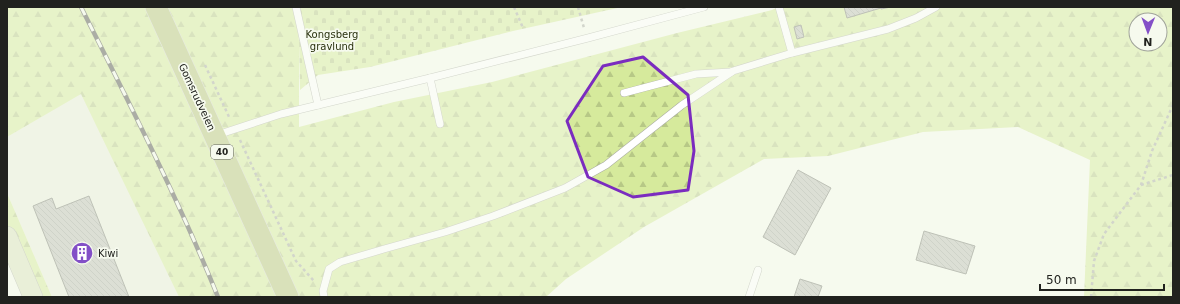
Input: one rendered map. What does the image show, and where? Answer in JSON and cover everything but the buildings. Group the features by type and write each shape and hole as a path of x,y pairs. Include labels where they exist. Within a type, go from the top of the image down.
{"main road":[{"name":"Gomsrudveien","path":"156,7 288,297"}],"street":[{"path":"7,236 33,297"}],"lane":[{"path":"296,7 318,105"},
{"path":"215,136 281,114 430,78 704,7"},
{"path":"779,7 792,53"},
{"path":"624,93 696,74 733,72 792,53 888,29 916,18 936,7"},
{"path":"323,294 330,269 340,262 384,248 445,232 493,216 565,188 606,165 682,105 733,72"},
{"path":"430,78 440,124"},
{"path":"749,297 758,270"}],"path":[{"path":"514,7 523,28"},
{"path":"578,7 580,16"},
{"path":"204,64 296,261 323,294"},
{"path":"1091,297 1094,261 1104,234 1141,185 1152,151 1173,105"},
{"path":"1141,185 1173,175"}],"highlighted area":[{"path":"643,57 688,95 694,151 688,190 633,197 588,177 567,121 603,66"}],"shaded area":[{"path":"81,93 117,165 179,297 52,297 7,193 7,137"}],"green space":[{"path":"7,7 295,7 299,41 299,127 394,102 492,82 677,33 772,10 778,7 1173,7 1173,297 1084,297 1090,160 1018,127 923,132 828,156 764,159 644,227 566,279 546,297 179,297 81,94 7,137"},
{"name":"Kongsberg gravlund","path":"295,7 622,7 513,31 370,67 318,75 300,90 299,41"},
{"path":"7,193 52,297 35,297 7,232"}],"railway":[{"path":"81,7 170,187 218,297"}],"place":[{"name":"Kiwi","path":"82,253"}]}
